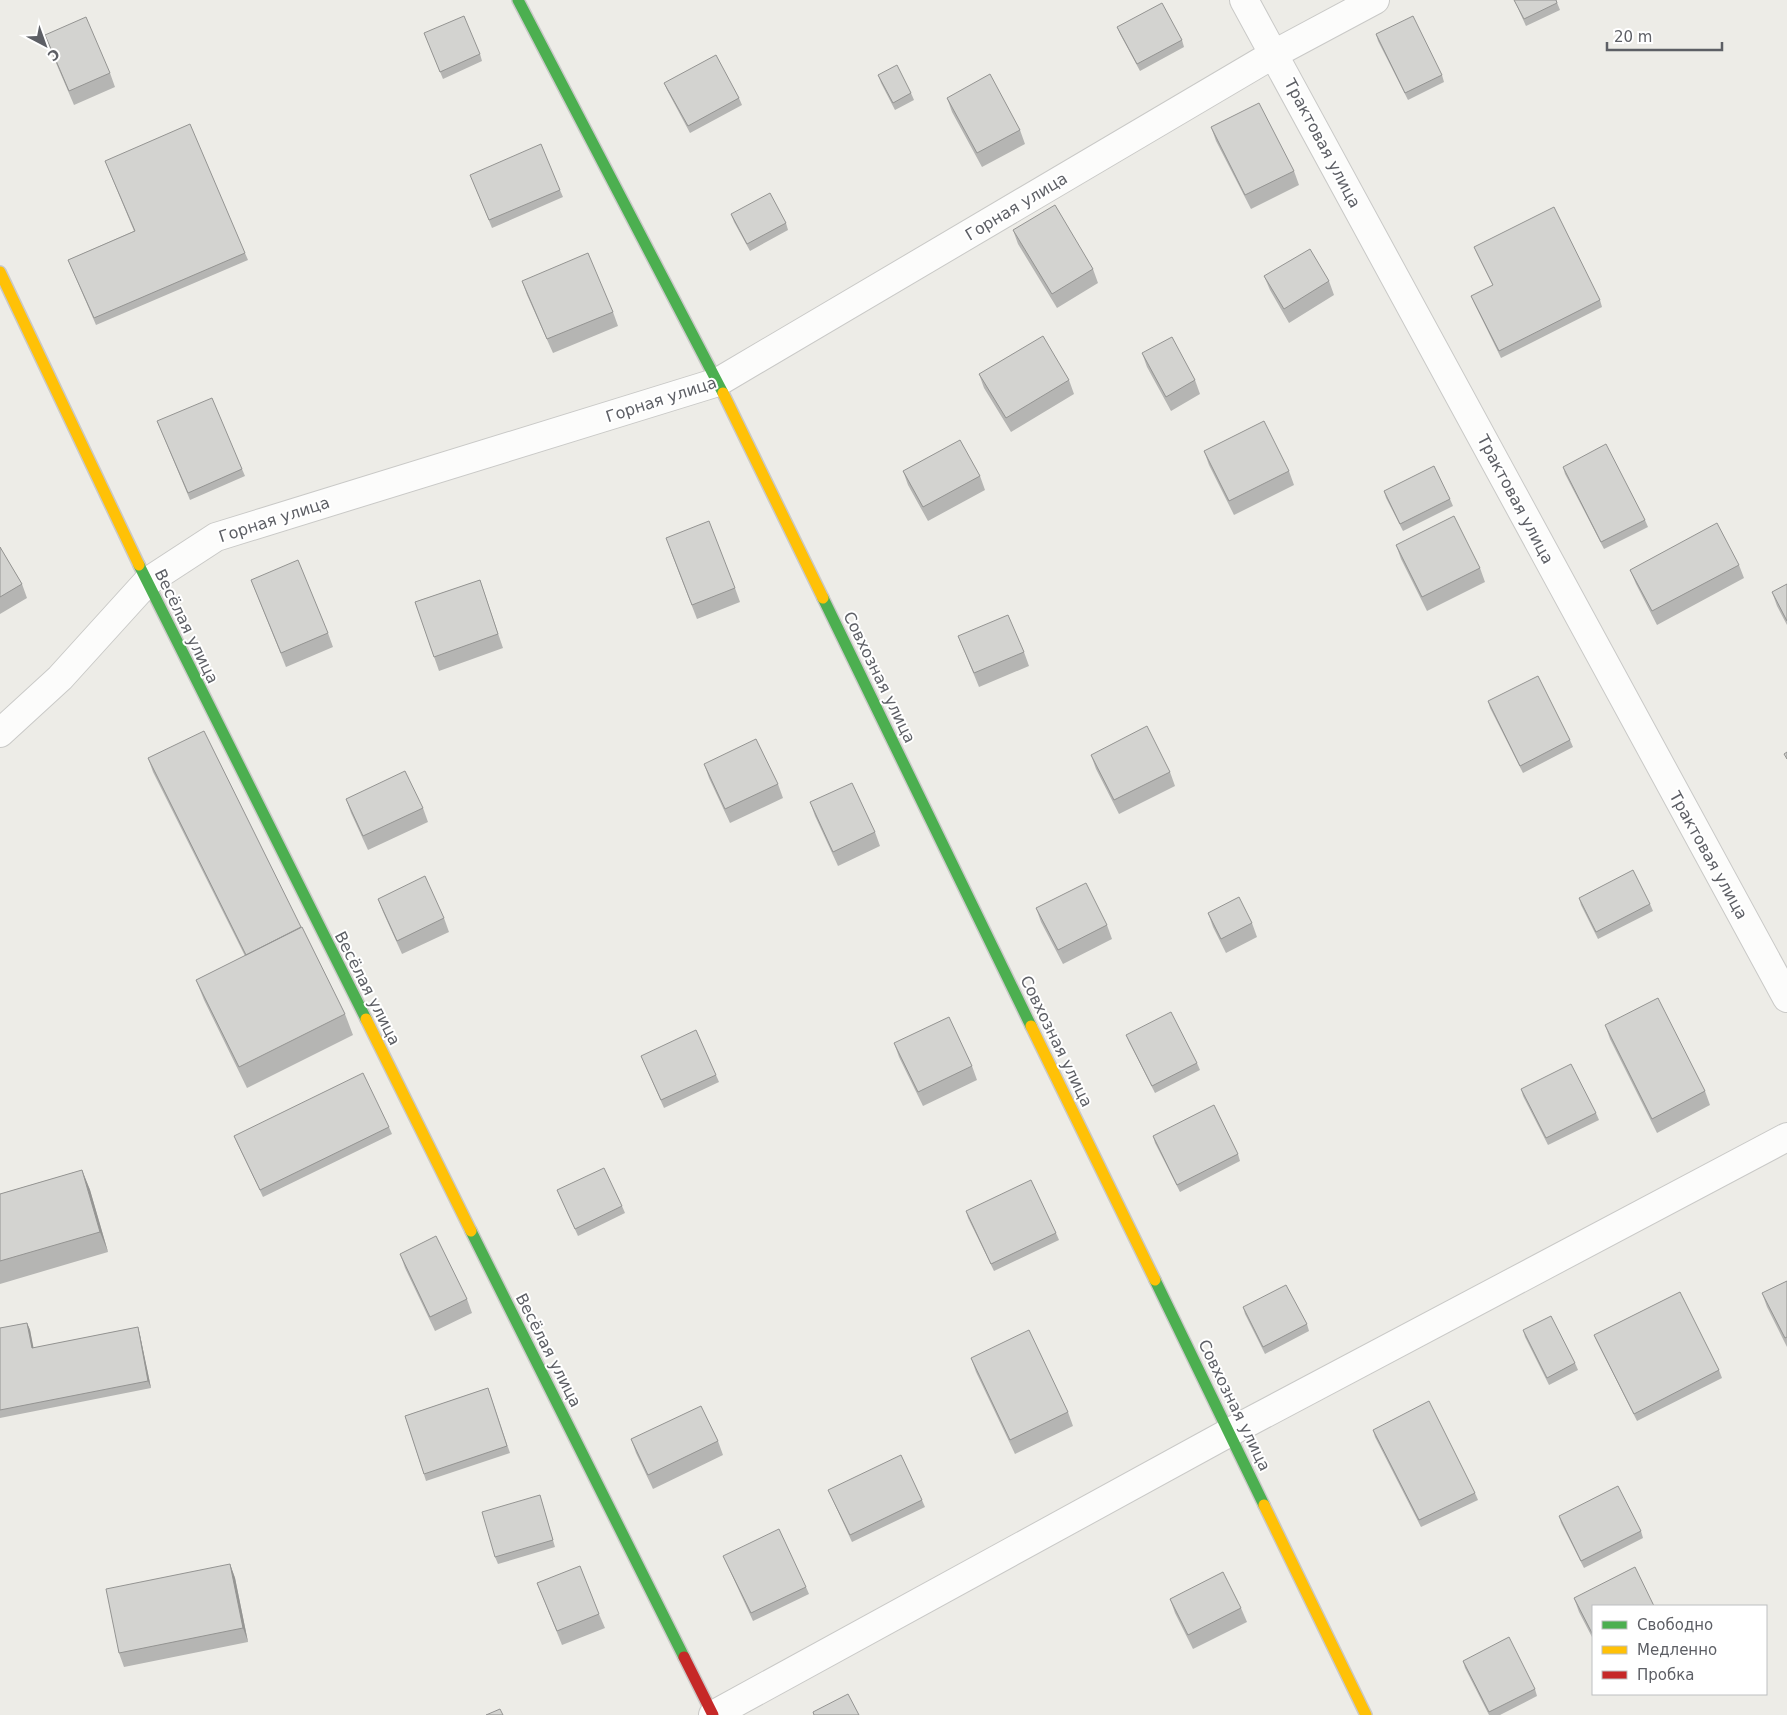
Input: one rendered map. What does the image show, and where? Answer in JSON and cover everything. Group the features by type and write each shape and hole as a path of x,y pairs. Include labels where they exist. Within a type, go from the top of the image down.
{"street":[{"name":"Совхозная улица","path":"518,0 718,382 1366,1715"},
{"name":"Трактовая улица","path":"1244,0 1787,998"},
{"name":"Горная улица","path":"0,733 60,678 146,582 216,537 718,382 1274,54 1375,0"},
{"name":"Весёлая улица","path":"0,272 146,582 713,1715"},
{"path":"713,1715 1230,1432 1787,1137"}],"building":[{"path":"1514,0 1556,0 1557,3 1524,19"},
{"path":"1162,3 1182,40 1137,64 1117,27"},
{"path":"464,16 480,54 440,72 424,33"},
{"path":"1413,16 1442,75 1405,93 1376,34"},
{"path":"86,17 110,73 69,91 45,35"},
{"path":"716,55 739,98 688,126 664,83"},
{"path":"897,65 911,93 893,103 878,75"},
{"path":"990,74 1020,130 977,153 947,98"},
{"path":"1259,103 1294,171 1245,195 1211,127"},
{"path":"190,124 245,253 94,318 68,260 135,231 105,161"},
{"path":"541,144 560,190 489,220 470,175"},
{"path":"770,193 786,223 747,244 731,214"},
{"path":"1055,205 1093,269 1052,294 1013,230"},
{"path":"1554,207 1600,300 1499,351 1471,296 1493,285 1474,247"},
{"path":"1310,249 1329,281 1284,309 1264,276"},
{"path":"588,253 613,312 547,339 522,281"},
{"path":"1043,336 1069,380 1006,418 979,374"},
{"path":"1172,337 1195,380 1166,397 1142,353"},
{"path":"212,398 242,469 188,493 157,421"},
{"path":"1264,421 1289,471 1229,501 1204,451"},
{"path":"960,440 980,476 923,507 903,471"},
{"path":"1606,444 1645,520 1601,542 1563,467"},
{"path":"1434,466 1450,499 1400,524 1384,491"},
{"path":"1454,516 1480,568 1422,597 1396,545"},
{"path":"709,521 735,588 692,605 666,538"},
{"path":"1717,523 1739,565 1652,611 1630,570"},
{"path":"0,547 22,584 0,597"},
{"path":"298,560 328,633 281,653 251,580"},
{"path":"480,580 498,634 434,657 415,602"},
{"path":"1787,584 1787,621 1772,592"},
{"path":"1008,615 1024,652 974,673 958,636"},
{"path":"1538,676 1570,740 1520,766 1488,701"},
{"path":"1147,726 1170,772 1114,800 1091,755"},
{"path":"204,731 301,927 246,955 148,758"},
{"path":"756,739 778,784 725,809 704,764"},
{"path":"405,771 423,808 363,836 346,799"},
{"path":"852,783 875,832 833,852 810,802"},
{"path":"1633,870 1650,904 1596,932 1579,898"},
{"path":"425,876 444,918 397,941 378,899"},
{"path":"1086,883 1107,925 1058,950 1036,908"},
{"path":"1239,897 1252,923 1221,939 1208,913"},
{"path":"302,927 345,1014 239,1067 196,980"},
{"path":"1658,998 1705,1091 1652,1119 1605,1025"},
{"path":"1171,1012 1197,1063 1152,1086 1126,1035"},
{"path":"949,1017 972,1066 918,1092 894,1043"},
{"path":"696,1030 716,1075 661,1100 641,1056"},
{"path":"1571,1064 1596,1113 1546,1138 1521,1089"},
{"path":"363,1073 389,1127 260,1190 234,1136"},
{"path":"1214,1105 1238,1154 1177,1185 1153,1136"},
{"path":"604,1168 622,1206 575,1229 557,1190"},
{"path":"82,1170 100,1232 0,1261 0,1194"},
{"path":"1031,1180 1056,1233 991,1264 966,1211"},
{"path":"436,1236 467,1299 430,1317 400,1254"},
{"path":"1787,1281 1787,1337 1785,1338 1762,1293"},
{"path":"1286,1285 1307,1324 1263,1347 1243,1307"},
{"path":"1680,1292 1719,1370 1634,1414 1594,1335"},
{"path":"1551,1316 1575,1363 1547,1378 1523,1330"},
{"path":"27,1323 32,1348 138,1327 148,1381 0,1410 0,1328"},
{"path":"1029,1330 1068,1412 1010,1440 971,1358"},
{"path":"488,1388 507,1446 424,1474 405,1416"},
{"path":"1429,1401 1475,1493 1419,1520 1373,1430"},
{"path":"701,1406 718,1441 648,1475 631,1439"},
{"path":"901,1455 922,1500 850,1535 828,1490"},
{"path":"1618,1486 1641,1531 1581,1561 1559,1516"},
{"path":"540,1495 553,1540 495,1557 482,1512"},
{"path":"779,1529 806,1587 751,1613 723,1556"},
{"path":"230,1564 243,1628 119,1653 106,1589"},
{"path":"580,1566 599,1614 557,1631 537,1583"},
{"path":"1635,1567 1654,1605 1592,1605 1592,1633 1574,1598"},
{"path":"1223,1572 1241,1608 1188,1635 1170,1599"},
{"path":"1509,1637 1535,1689 1489,1712 1463,1661"},
{"path":"848,1694 859,1715 814,1715 813,1712"},
{"path":"500,1709 503,1715 486,1715"}],"traffic: fast":[{"path":"518,0 723,393"},
{"path":"139,565 366,1019"},
{"path":"823,598 1031,1026"},
{"path":"471,1231 684,1657"},
{"path":"1155,1280 1264,1505"}],"traffic: slow":[{"path":"0,272 139,565"},
{"path":"723,393 823,598"},
{"path":"366,1019 471,1231"},
{"path":"1031,1026 1155,1280"},
{"path":"1264,1505 1366,1715"}],"traffic: jam":[{"path":"684,1657 713,1715"}]}
